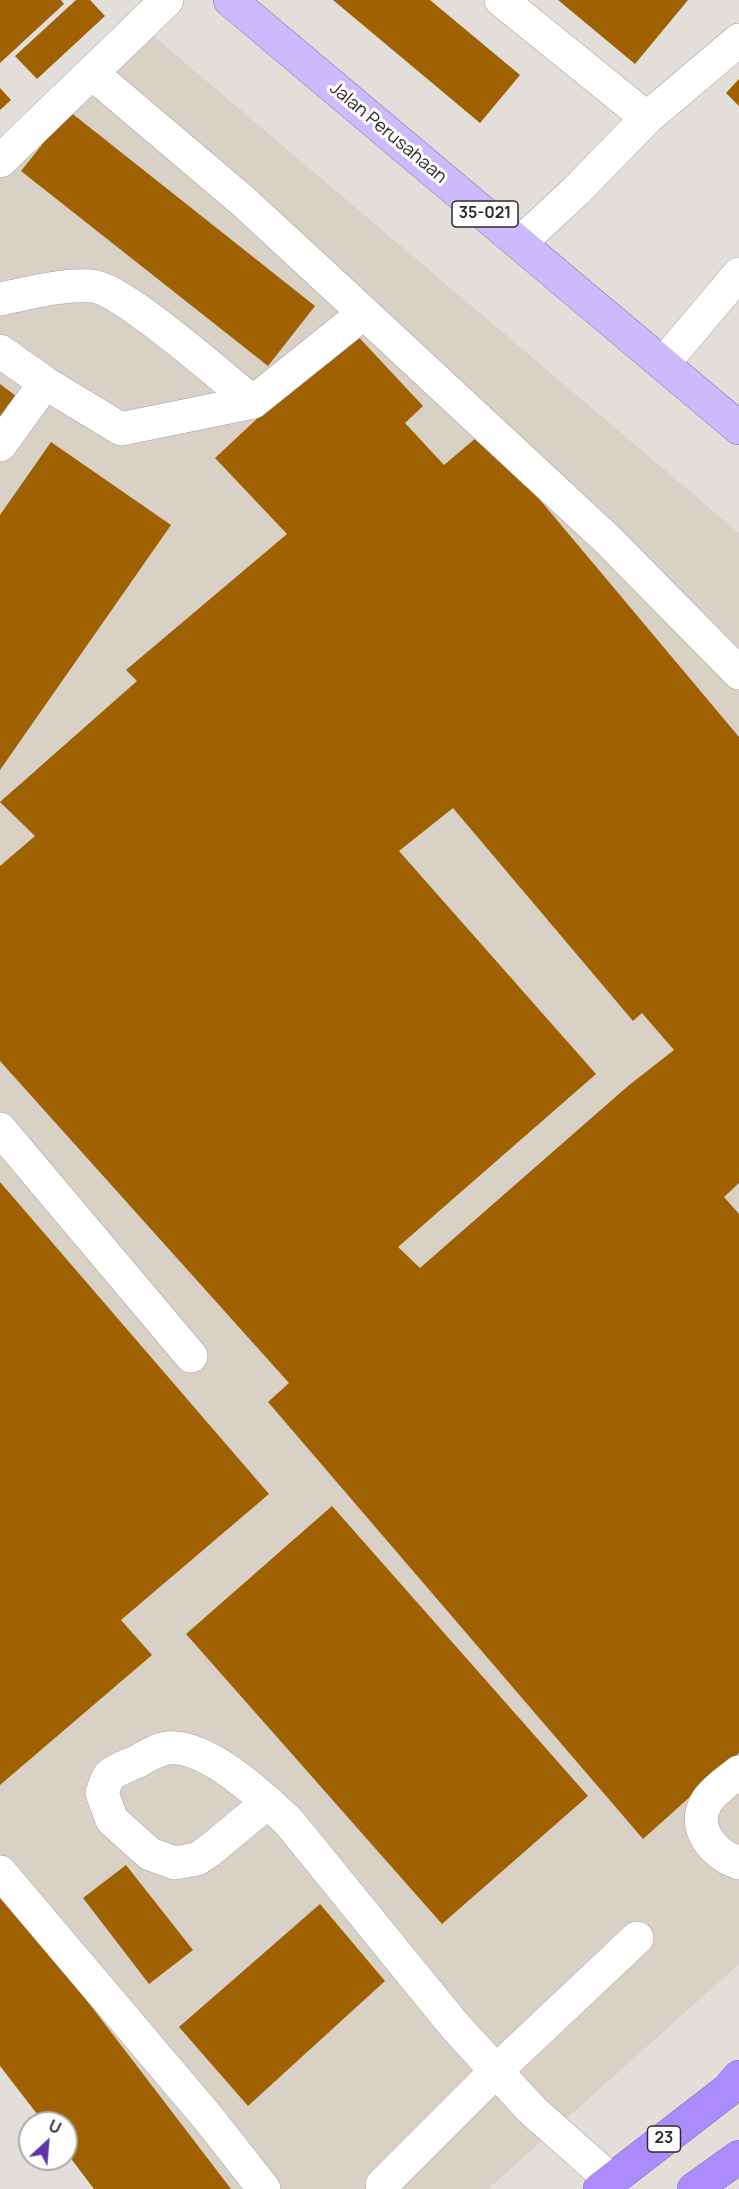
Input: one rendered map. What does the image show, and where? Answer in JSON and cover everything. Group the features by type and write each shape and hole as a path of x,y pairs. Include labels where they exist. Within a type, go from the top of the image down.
{"highway":[{"name":"23","path":"606,2184 735,2083"},
{"path":"694,2189 739,2157"}],"main road":[{"name":"Jalan Perusahaan","path":"230,0 739,428"}],"lane":[{"path":"0,161 93,74 167,0"},
{"path":"501,0 647,118"},
{"path":"520,243 576,191 647,118 739,40"},
{"path":"93,74 244,202 364,313 608,540 739,673"},
{"path":"663,364 739,274"},
{"path":"0,299 58,288 94,286 126,301 253,402"},
{"path":"0,351 45,383 121,429 253,402 364,313"},
{"path":"0,445 45,383"},
{"path":"0,1129 191,1356"},
{"path":"268,1802 197,1859 175,1863 150,1854 112,1820 102,1793 108,1776 167,1748 194,1752 251,1786 268,1802 289,1822 454,2025 532,2110 606,2184"},
{"path":"739,1772 708,1800 701,1818 705,1836 714,1848 724,1857 739,1863"},
{"path":"0,1872 209,2119 264,2189"},
{"path":"382,2185 496,2071 637,1938"}],"shaded area":[{"path":"137,22 739,533 739,1964 488,2189 228,2189 0,1905 0,136"}],"building":[{"path":"0,0 61,0 64,4 0,63"},
{"path":"76,0 90,0 105,16 37,79 15,56"},
{"path":"333,0 430,0 520,75 480,123"},
{"path":"558,0 688,0 635,64"},
{"path":"739,79 739,106 726,93"},
{"path":"0,88 11,100 0,110"},
{"path":"69,111 315,306 268,366 21,171"},
{"path":"352,330 423,406 405,423 444,465 483,432 739,737 739,1183 724,1197 739,1214 739,1753 643,1839 268,1402 289,1383 0,1061 0,866 35,836 0,802 137,681 126,670 287,534 215,458","holes":["453,808 633,1021 642,1013 674,1050 628,1086 420,1268 398,1247 596,1074 399,851"]},
{"path":"0,384 20,399 0,428"},
{"path":"51,442 171,525 0,770 0,515"},
{"path":"0,1182 269,1494 121,1620 152,1655 0,1785"},
{"path":"332,1506 588,1796 442,1924 186,1634"},
{"path":"126,1865 193,1950 149,1984 83,1898"},
{"path":"0,1887 231,2189 94,2189 78,2168 78,2111 35,2111 0,2066"},
{"path":"320,1904 385,1981 248,2106 179,2027"}]}
